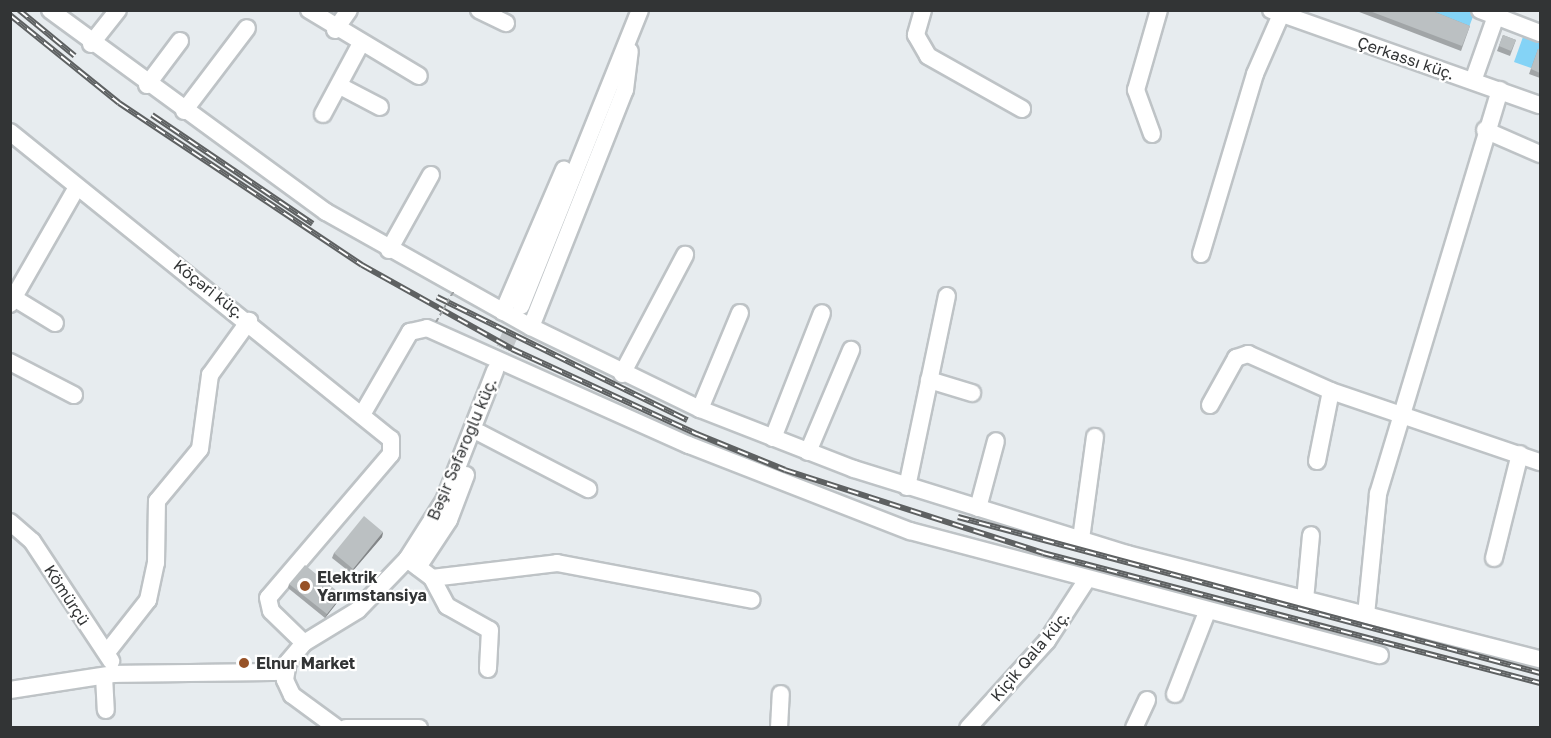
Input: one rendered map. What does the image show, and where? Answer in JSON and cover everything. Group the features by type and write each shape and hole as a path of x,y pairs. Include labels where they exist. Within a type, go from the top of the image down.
{"street":[{"path":"50,10 91,44 147,85 389,250 622,374 700,409 808,452 907,487 1081,539 1305,600 1540,659"},
{"path":"91,44 118,10"},
{"path":"309,10 335,30 418,76"},
{"path":"335,30 349,10"},
{"path":"479,10 506,23"},
{"path":"521,306 640,10"},
{"path":"923,10 916,35 923,51 1022,110"},
{"path":"1152,134 1136,90 1159,10"},
{"path":"1201,254 1255,74 1279,12"},
{"name":"Çerkassı küç.","path":"1279,12 1540,105"},
{"path":"1473,81 1486,12 1540,33"},
{"path":"184,111 247,28"},
{"path":"503,312 602,81 633,29"},
{"path":"531,327 625,90 633,29"},
{"path":"147,85 180,42"},
{"path":"323,114 360,45"},
{"path":"340,86 380,107"},
{"path":"1366,615 1375,514 1485,130 1500,90"},
{"path":"1485,130 1540,154"},
{"name":"Köçəri küç.","path":"10,132 363,412 391,439 391,454 268,598 271,611 304,644"},
{"path":"389,250 431,175"},
{"path":"55,323 12,301 77,187"},
{"path":"622,374 685,255"},
{"path":"907,487 947,296"},
{"path":"700,409 740,313"},
{"path":"772,438 822,313"},
{"path":"108,651 148,600 156,563 157,501 200,449 210,375 249,321"},
{"path":"363,412 396,351 418,328 436,331 502,368 710,454 910,531 1086,581 1380,655"},
{"path":"808,452 851,350"},
{"path":"1210,405 1241,354 1331,391 1404,411 1540,462"},
{"path":"10,362 74,395"},
{"path":"488,669 490,630 447,606 432,578 413,563 449,520 502,368"},
{"name":"Bəşir Səfəroğlu küç.","path":"285,672 304,644 358,610 413,563 444,501 502,368"},
{"path":"929,380 972,393"},
{"path":"1317,461 1331,391"},
{"path":"480,433 588,489"},
{"path":"1081,539 1095,437"},
{"path":"978,508 996,441"},
{"path":"1494,558 1520,454"},
{"name":"Kömürçü","path":"10,522 32,541 108,651 110,675 106,710"},
{"path":"1305,600 1311,535"},
{"path":"432,578 557,562 752,600"},
{"name":"Kiçik Qala küç.","path":"968,728 1047,641 1086,581"},
{"path":"1175,694 1207,612"},
{"path":"10,690 110,675 285,672 292,695 337,728"},
{"path":"779,728 781,694"},
{"path":"1134,728 1147,700"},
{"path":"346,728 419,728"}],"path":[{"path":"436,322 454,291"}],"shaded area":[{"path":"1416,11 1475,11 1468,30"},
{"path":"1524,34 1540,40 1540,55 1531,68 1514,62"}],"building":[{"path":"1367,10 1430,10 1470,26 1462,46"},
{"path":"1503,35 1516,40 1511,51 1499,46"},
{"path":"1538,49 1540,49 1540,73 1531,69"},
{"path":"364,516 383,532 353,569 334,553"},
{"path":"305,565 342,595 327,614 289,584"}],"tunnel":[{"path":"495,371 521,308"}],"railway":[{"path":"19,10 75,56"},
{"path":"10,15 119,103 362,265 512,349 697,434 785,470 1043,553 1540,683"},
{"path":"152,115 313,224"},
{"path":"437,297 687,420"},
{"path":"958,517 1540,673"}],"place":[{"name":"Elektrik Yarımstansiya","path":"305,586"},
{"name":"Elnur Market","path":"244,663"}]}
